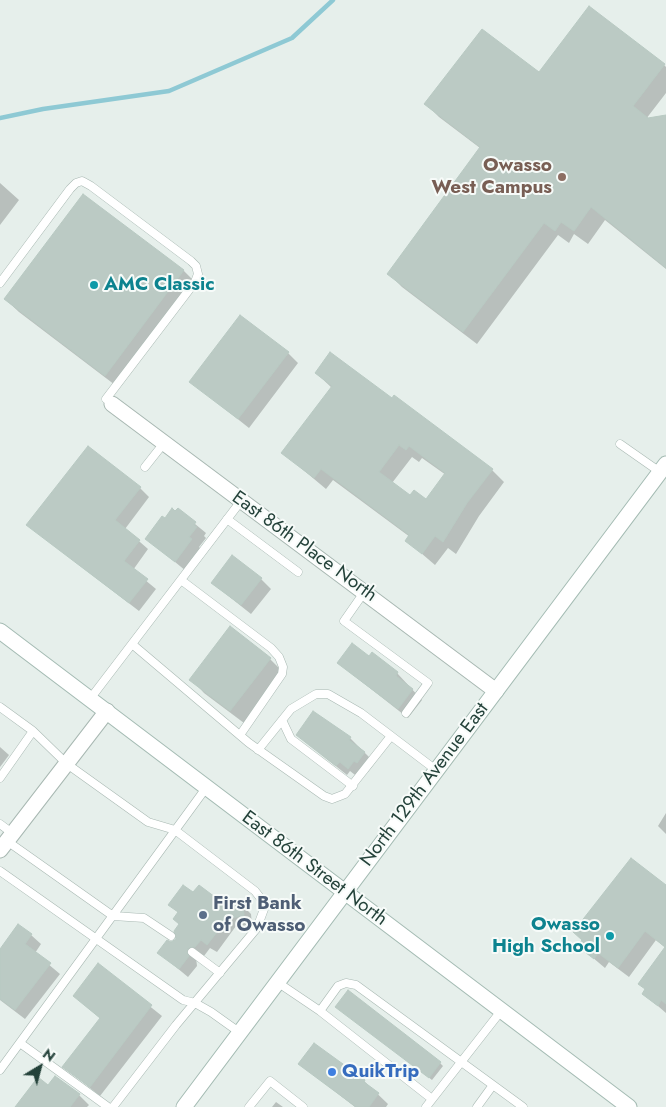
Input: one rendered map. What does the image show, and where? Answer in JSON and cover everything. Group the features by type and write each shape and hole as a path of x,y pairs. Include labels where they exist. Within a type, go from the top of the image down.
{"main road":[{"name":"East 86th Place North","path":"109,401 496,691"},
{"name":"North 129th Avenue East","path":"189,1105 239,1032 663,468"},
{"name":"East 86th Street North","path":"0,631 629,1107"},
{"path":"6,841 107,711"}],"lane":[{"path":"0,283 70,190 76,183 82,182 91,186 196,266 198,274 195,282 109,401"},
{"path":"145,467 164,443"},
{"path":"620,444 663,468"},
{"path":"90,699 241,501"},
{"path":"227,519 298,572"},
{"path":"181,580 271,648 283,667 282,674 240,734"},
{"path":"365,591 344,621 428,684 406,713"},
{"path":"132,644 249,743 324,796 338,798 353,786 391,736"},
{"path":"258,750 282,720 301,701 316,694 328,694 361,713 436,770"},
{"path":"0,706 33,731 67,764 148,822 175,830 255,891 262,900 264,909 257,928 113,1107"},
{"path":"282,720 291,739 353,786"},
{"path":"0,778 33,731"},
{"path":"0,1070 206,788"},
{"path":"0,824 6,841 113,916 144,918 170,936"},
{"path":"0,871 183,1000 195,1003 239,1032"},
{"path":"192,952 220,973"},
{"path":"277,982 320,1011 432,1099"},
{"path":"320,1011 338,986 346,983 356,985 523,1107"},
{"path":"426,1107 501,1011"},
{"path":"20,1043 108,1107"},
{"path":"249,1107 270,1082 303,1107"},
{"path":"477,1107 493,1084"}],"building":[{"name":"Owasso West Campus","path":"589,6 665,64 633,106 648,118 666,115 666,268 591,207 574,231 561,222 555,231 544,223 463,332 387,274 480,147 424,104 482,29 539,72"},
{"name":"AMC Classic","path":"83,194 184,270 105,376 4,299"},
{"path":"240,315 289,352 238,419 189,382"},
{"path":"330,352 392,398 394,395 493,469 467,503 443,542 435,536 422,554 405,541 409,535 321,469 314,478 281,453 332,386 315,373","holes":["399,445 406,450 409,446 445,473 426,499 414,490 410,495 379,472"]},
{"path":"88,446 141,487 115,520 140,540 124,561 148,579 129,603 26,525"},
{"path":"172,508 175,511 178,508 196,522 194,525 197,527 189,537 192,539 175,562 145,539 162,516 165,518"},
{"path":"232,555 262,578 241,605 211,583"},
{"path":"230,626 271,658 230,711 189,680"},
{"path":"352,643 369,656 372,652 398,672 396,676 413,689 398,709 337,663"},
{"path":"313,711 351,737 349,740 365,752 357,763 354,761 348,769 340,762 336,766 296,735"},
{"name":"Owasso High School","path":"631,858 666,885 666,1004 661,1000 658,1006 642,994 645,989 638,984 665,947 645,931 618,968 598,953 594,959 577,946 582,940 573,932"},
{"name":"First Bank of Owasso","path":"183,885 193,892 199,885 227,906 243,904 244,916 228,918 207,945 201,940 195,947 188,948 189,956 179,969 157,953 167,940 171,942 176,939 174,931 179,924 173,919 178,912 168,905"},
{"path":"18,924 32,934 25,944 51,963 15,1010 0,999 0,949"},
{"path":"98,963 152,1005 90,1087 62,1067 100,1018 73,996"},
{"name":"QuikTrip","path":"348,990 441,1062 429,1078 335,1007"},
{"name":"QuikTrip","path":"314,1043 365,1080 364,1082 379,1093 369,1107 356,1107 298,1064"},
{"path":"55,1076 80,1094 70,1107 15,1107 38,1077 48,1085"}],"waterway":[{"path":"0,118 43,109 169,91 292,38 333,0"}],"place":[{"name":"Owasso West Campus","path":"562,177"},
{"name":"AMC Classic","path":"94,285"},
{"name":"First Bank of Owasso","path":"203,915"},
{"name":"Owasso High School","path":"610,936"},
{"name":"QuikTrip","path":"332,1072"}]}
